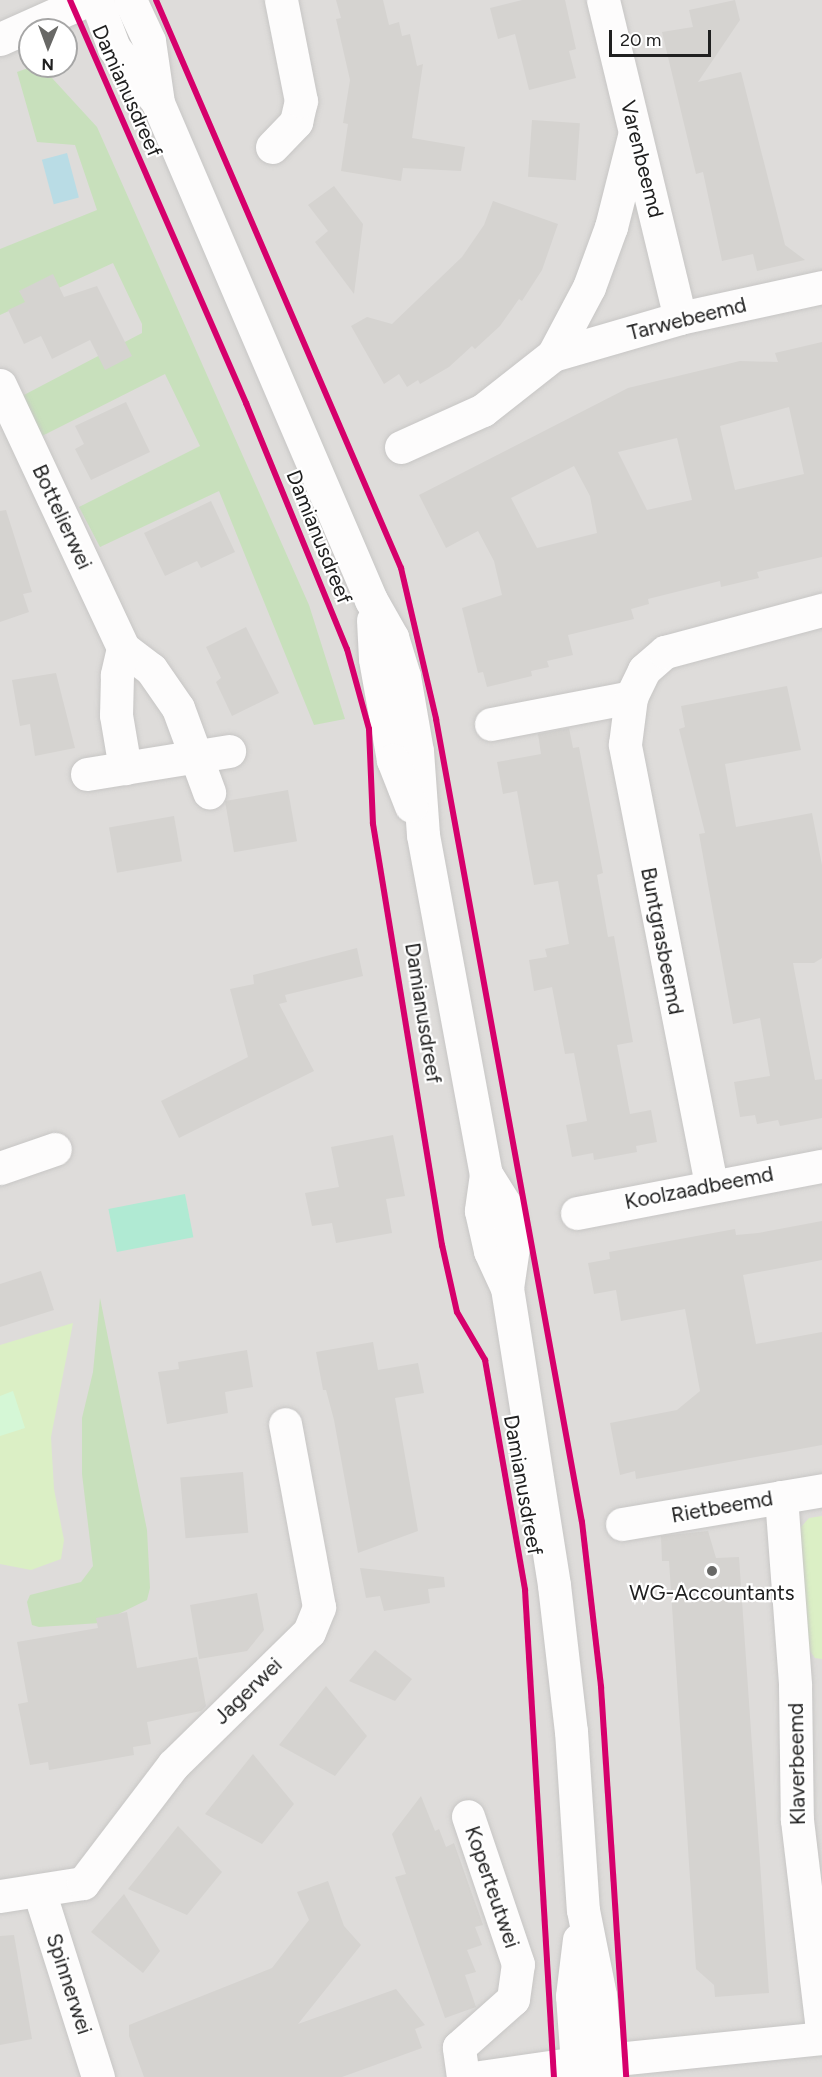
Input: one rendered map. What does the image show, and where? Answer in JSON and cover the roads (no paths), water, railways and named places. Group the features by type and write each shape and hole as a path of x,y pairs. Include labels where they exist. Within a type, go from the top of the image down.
{"street":[{"path":"0,39 87,0"},
{"name":"Damianusdreef","path":"96,0 114,48 158,102"},
{"name":"Damianusdreef","path":"130,0 149,41 158,102 371,600 392,637 404,676 417,751 423,835 486,1174 505,1204 510,1224 513,1247 507,1288 554,1585 571,1731 583,1910 600,1995 592,2069"},
{"path":"272,147 296,122 301,101 281,0"},
{"name":"Varenbeemd","path":"603,0 680,318"},
{"name":"Tarwebeemd","path":"554,355 589,288 611,227 635,131"},
{"name":"Tarwebeemd","path":"400,447 483,410 554,355 680,318 822,286"},
{"name":"Bottelierwei","path":"0,385 123,648 150,669 178,708 209,792"},
{"name":"Buntgrasbeemd","path":"711,1184 625,744 631,697 644,670 665,652 822,610"},
{"path":"123,648 117,675 116,715 125,768"},
{"path":"491,724 631,697"},
{"path":"87,774 230,751"},
{"path":"0,1168 55,1149"},
{"name":"Koolzaadbeemd","path":"577,1213 711,1184 822,1166"},
{"name":"Jagerwei","path":"0,1896 83,1883 173,1765 309,1632 319,1607 285,1424"},
{"name":"Rietbeemd","path":"622,1524 822,1490"},
{"name":"Klaverbeemd","path":"781,1497 809,1682 797,1820 822,2031"},
{"name":"Koperteutwei","path":"463,2077 459,2047 513,1999 518,1964 468,1816"},
{"name":"Spinnerwei","path":"39,1891 98,2077"},
{"path":"480,2077 592,2069 822,2038"}],"water":[{"path":"67,153 79,197 54,204 42,160"}],"place":[{"name":"WG-Accountants","path":"712,1571"}]}
